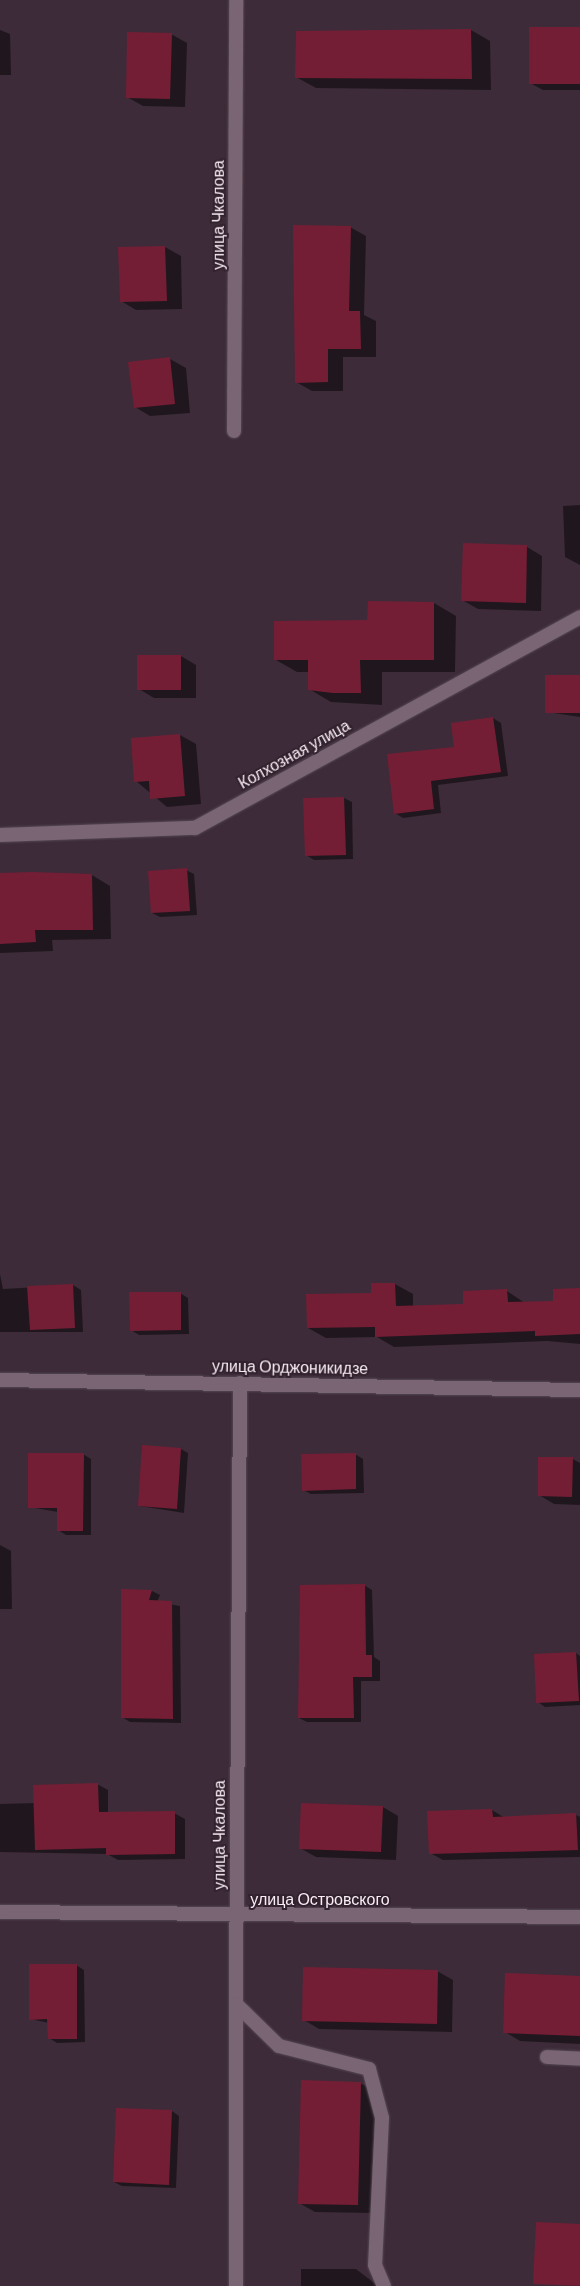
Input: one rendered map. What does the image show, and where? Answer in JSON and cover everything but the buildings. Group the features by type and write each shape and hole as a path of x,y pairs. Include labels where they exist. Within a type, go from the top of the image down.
{"street":[{"name":"улица Чкалова","path":"234,431 236,0"},
{"name":"Колхозная улица","path":"0,835 195,828 580,617"},
{"name":"улица Орджоникидзе","path":"0,1380 580,1390"},
{"name":"улица Чкалова","path":"236,2286 236,1916 240,1383"},
{"name":"улица Островского","path":"0,1912 236,1916 580,1917"},
{"path":"236,2004 279,2046 369,2068 382,2118 375,2265 384,2286"},
{"path":"547,2057 580,2059"}]}
